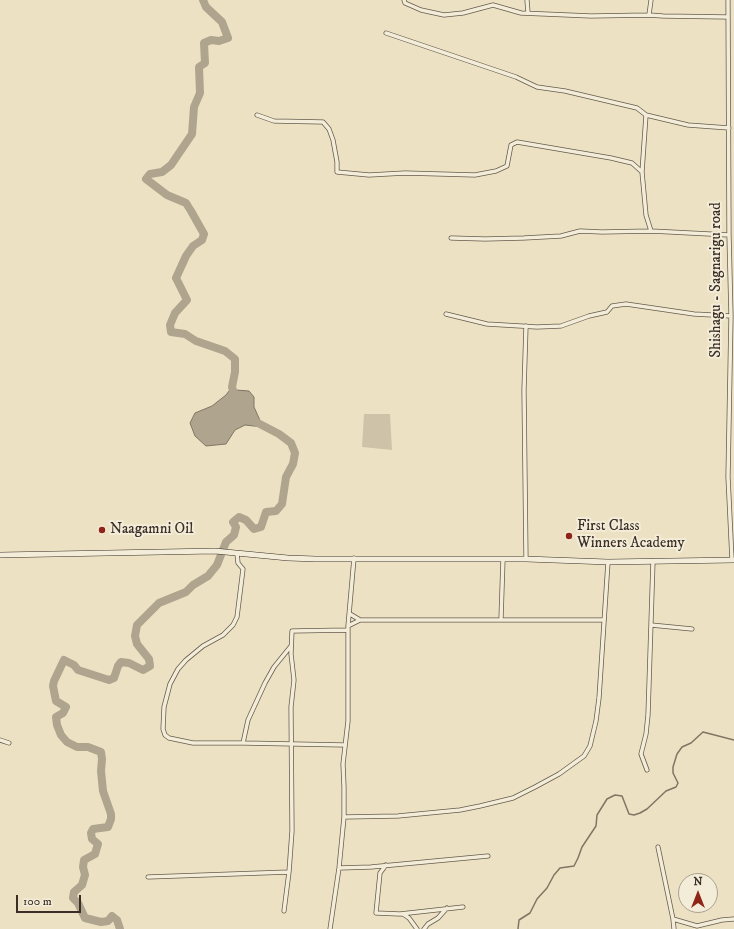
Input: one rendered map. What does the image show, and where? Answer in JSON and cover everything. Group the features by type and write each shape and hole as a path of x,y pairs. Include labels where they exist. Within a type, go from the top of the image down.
{"main road":[{"path":"0,555 215,551 288,558 316,559 526,559 608,562 654,560 733,560"}],"street":[{"path":"404,0 405,3 421,10 444,15 463,14 493,5 521,13 591,16 650,15 728,17"},
{"path":"527,0 528,13"},
{"path":"650,15 651,0"},
{"name":"Shishagu - Sagnarigu road","path":"728,0 729,235 732,379 728,477 733,560"},
{"path":"386,34 516,77 537,87 572,93 637,108 646,115 688,126 729,128"},
{"path":"728,37 734,37"},
{"path":"257,115 274,121 323,122 330,129 337,162 337,172 369,175 405,173 475,175 496,171 507,166 511,145 517,142 632,163 642,172"},
{"path":"646,115 642,172 646,215 651,231"},
{"path":"451,238 485,239 561,236 580,230 602,232 651,231 729,235"},
{"path":"730,292 734,285"},
{"path":"446,314 487,324 538,327 561,326 589,316 607,312 612,306 626,304 694,314 731,316"},
{"path":"526,326 524,405 526,559"},
{"path":"237,553 238,563 243,569 237,617 233,625 222,635 203,646 186,660 178,669 170,684 164,707 163,729 165,735 178,741 193,743 345,745"},
{"path":"330,929 339,868 344,817 343,764 348,721 348,628 354,558"},
{"path":"501,619 503,559"},
{"path":"647,770 641,754 646,734 647,721 654,560"},
{"path":"344,817 398,816 460,810 513,798 553,778 584,756 590,746 596,721 602,670 608,562"},
{"path":"350,614 360,620 604,620"},
{"path":"284,911 292,831 291,706 294,680 291,646 292,631 348,628 360,620"},
{"path":"651,625 692,629"},
{"path":"243,743 248,720 265,683 274,667 291,646"},
{"path":"0,740 9,743"},
{"path":"658,847 674,929"},
{"path":"339,868 371,867 488,856"},
{"path":"386,865 380,873 376,913 406,915 417,929"},
{"path":"371,867 380,873"},
{"path":"148,877 289,872"},
{"path":"400,914 463,907"},
{"path":"424,929 428,924 438,918 447,908"},
{"path":"673,919 697,926 722,920 734,919"}],"shaded area":[{"path":"232,387 236,390 249,391 254,397 254,407 263,427 245,425 235,430 226,444 206,446 195,436 190,423 195,413 212,406 226,395"},
{"path":"364,414 390,414 392,450 362,447"}],"waterway":[{"path":"203,0 206,7 222,22 228,38 219,41 211,40 204,43 205,63 199,67 200,93 194,107 192,134 171,165 162,172 150,174 146,179 167,195 186,203 204,234 202,240 193,246 186,256 176,278 187,300 175,313 170,325 171,332 185,334 196,341 225,351 235,359 235,372 232,387 235,397"},
{"path":"120,929 117,920 112,916 108,921 101,922 85,918 78,903 73,898 74,892 82,885 85,875 83,867 84,860 95,854 98,844 92,839 91,833 93,829 108,827 111,814 103,791 101,752 88,747 77,747 67,742 61,735 56,717 63,713 66,707 56,701 53,686 54,681 64,660 74,665 78,670 109,680 114,678 121,662 129,663 143,670 150,666 149,659 137,644 135,636 137,625 159,603 186,592 193,585 208,576 217,565 226,542 234,535 236,527 233,522 239,517 246,520 254,529 261,527 266,512 276,511 282,504 286,477 293,464 295,453 291,443 279,434 254,421"},
{"path":"518,929 519,920 530,913 537,899 547,888 554,875 560,868 574,866 582,847 596,826 597,815 607,799 615,795 622,796 629,814 634,815 640,813 647,809 666,791 676,787 678,783 673,773 673,767 677,754 682,747 691,743 703,732 734,740"}],"place":[{"name":"Naagamni Oil","path":"102,530"},
{"name":"First Class Winners Academy","path":"569,536"}]}
